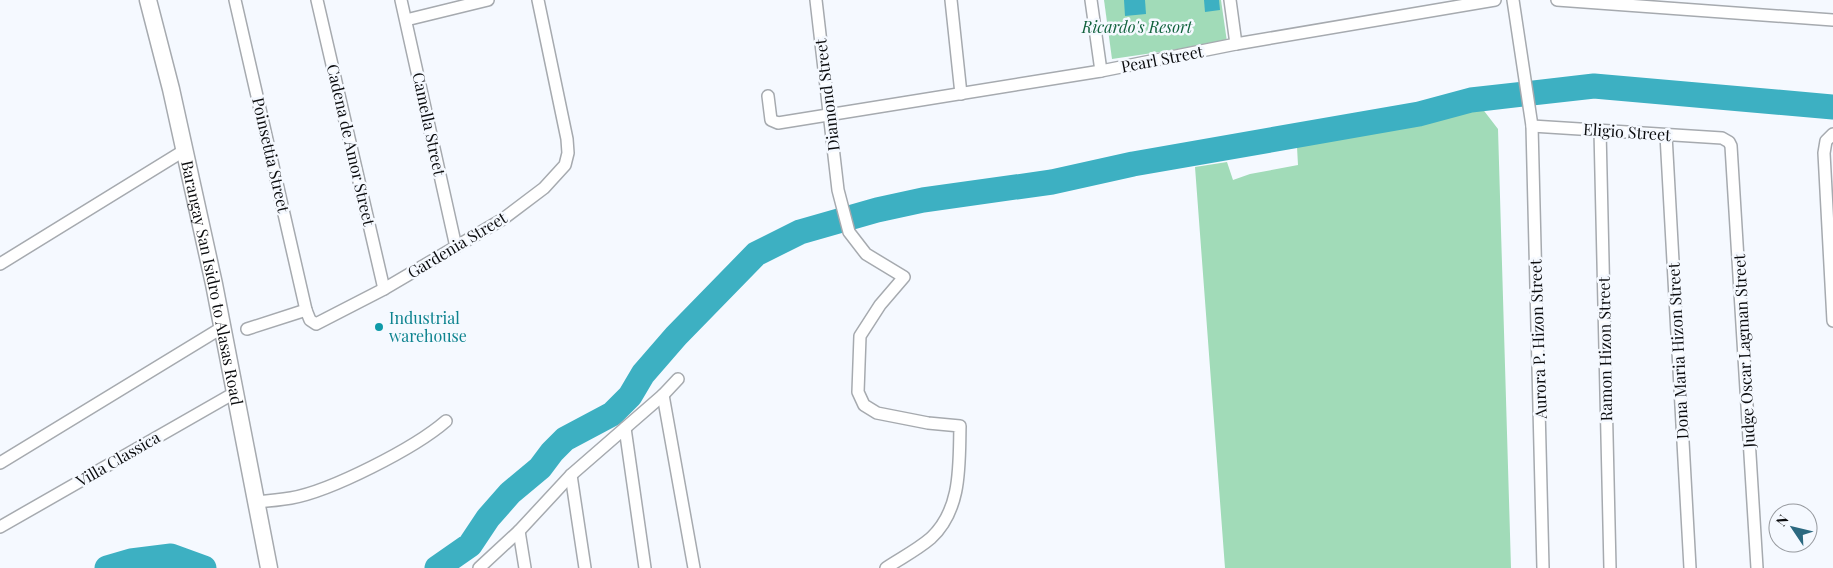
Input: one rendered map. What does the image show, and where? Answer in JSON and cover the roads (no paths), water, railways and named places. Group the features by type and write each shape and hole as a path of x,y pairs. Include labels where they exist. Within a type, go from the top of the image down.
{"street":[{"name":"Barangay San Isidro to Alasas Road","path":"148,0 185,150 223,327 268,568"},
{"name":"Poinsettia Street","path":"235,0 306,310"},
{"name":"Cadena de Amor Street","path":"317,0 384,289"},
{"name":"Camella Street","path":"401,0 456,247"},
{"path":"406,20 488,0"},
{"name":"Gardenia Street","path":"306,310 310,320 316,324 384,289 502,219 550,182 565,165 568,153 567,139 538,0"},
{"name":"Diamond Street","path":"816,0 838,190 849,232 866,254 904,277 880,305 860,336 858,392 864,405 877,413 928,423 960,426 954,504 946,520 932,537 886,568"},
{"path":"951,0 961,94"},
{"path":"1091,0 1101,71"},
{"path":"1230,0 1236,44"},
{"name":"Pearl Street","path":"768,96 771,120 775,122 829,116 1101,71 1236,44 1496,0"},
{"name":"Aurora P. Hizon Street","path":"1513,0 1532,126 1543,568"},
{"path":"1557,0 1833,20"},
{"name":"Eligio Street","path":"1532,126 1722,138"},
{"name":"Ramon Hizon Street","path":"1600,130 1610,568"},
{"name":"Dona Maria Hizon Street","path":"1666,134 1690,568"},
{"path":"1833,134 1826,141 1824,153 1833,321"},
{"name":"Judge Oscar Lagman Street","path":"1722,138 1729,142 1731,146 1757,568"},
{"path":"0,264 185,150"},
{"path":"247,329 306,310"},
{"path":"0,463 223,327"},
{"path":"479,568 519,531 571,475 663,395 678,379"},
{"name":"Villa Classica","path":"0,527 236,392"},
{"path":"663,395 694,568"},
{"path":"256,502 291,498 321,488 394,456 446,422"},
{"path":"625,428 645,568"},
{"path":"571,475 585,568"},
{"path":"519,531 525,568"}],"water":[{"path":"1124,0 1145,0 1146,14 1125,16"},
{"path":"1204,0 1219,0 1220,10 1205,12"}],"waterway":[{"path":"437,568 470,545 488,518 510,493 540,468 565,439 612,414 630,396 643,374 676,336 756,254 800,232 877,210 923,200 1052,182 1133,164 1419,114 1471,100 1594,86 1833,107"},
{"path":"107,568 131,561 171,556 204,568"}],"place":[{"name":"Industrial warehouse","path":"379,327"}],"park label":[{"name":"Ricardo's Resort","path":"1137,27"}]}
